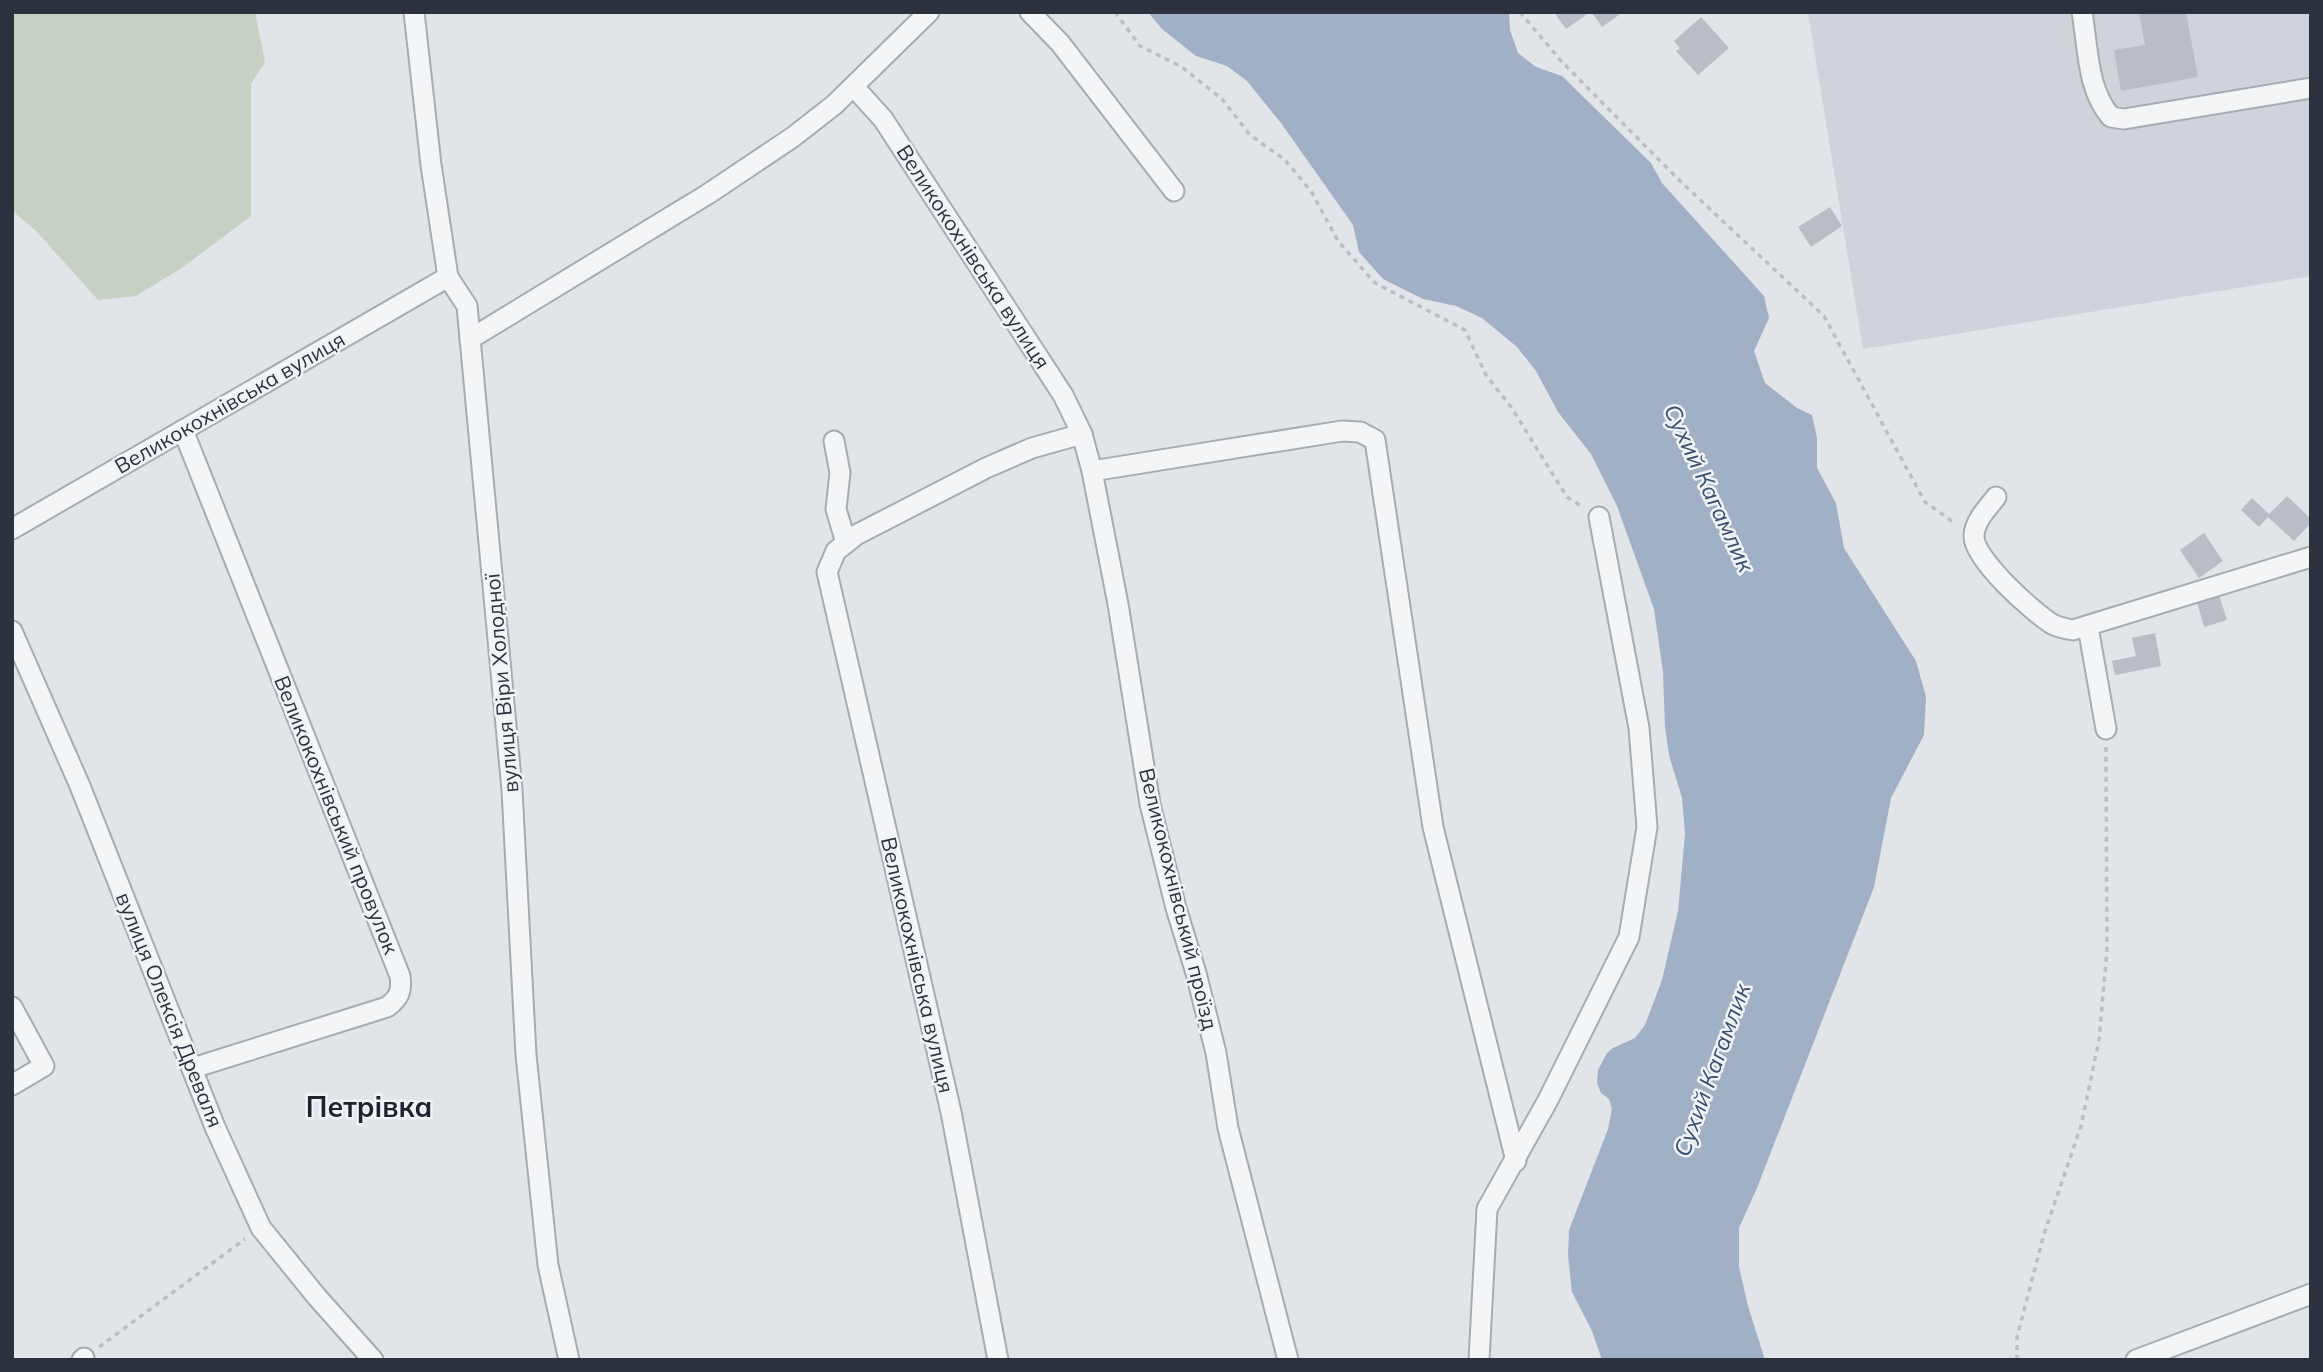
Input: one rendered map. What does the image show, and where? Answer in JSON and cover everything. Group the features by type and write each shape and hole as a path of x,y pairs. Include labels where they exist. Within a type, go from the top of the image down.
{"street":[{"name":"вулиця Віри Холодної","path":"414,12 431,165 448,277 467,306 512,790 526,1055 548,1265 569,1360"},
{"path":"470,339 753,165 834,105 929,12"},
{"path":"1030,12 1060,43 1174,191"},
{"path":"2082,12 2095,91 2101,106 2111,117 2124,119 2311,88"},
{"name":"Великокохнівська вулиця","path":"853,86 883,119 1063,394 1082,434"},
{"name":"Великокохнівська вулиця","path":"12,529 448,277"},
{"name":"Великокохнівський провулок","path":"184,430 400,976 402,988 398,999 387,1007 193,1068"},
{"path":"1092,471 1342,431 1360,432 1375,440 1433,827 1516,1161"},
{"path":"834,441 840,473 836,509 846,543 856,535 986,468 1032,448 1082,434"},
{"name":"Великокохнівський проїзд","path":"1082,434 1092,471 1118,604 1150,804 1216,1053 1228,1128 1288,1360"},
{"path":"1996,497 1979,521 1974,536 1979,552 2003,583 2054,625 2073,630 2311,556"},
{"path":"1479,1360 1488,1209 1516,1161 1629,937 1647,827 1639,728 1598,517"},
{"name":"Великокохнівська вулиця","path":"846,543 836,551 827,572 951,1112 998,1360"},
{"path":"2088,627 2106,729"},
{"name":"вулиця Олексія Древаля","path":"12,631 80,786 215,1127 261,1228 373,1360"},
{"path":"12,1007 44,1066 12,1084"},
{"path":"2136,1360 2311,1293"}],"path":[{"path":"1115,12 1140,46 1182,67 1222,99 1250,135 1284,159 1311,191 1338,242 1375,283 1465,330 1486,375 1511,407 1567,497 1598,517"},
{"path":"1520,12 1562,62 1679,180 1824,316 1925,502 1974,536"},
{"path":"2017,1360 2017,1338 2044,1234 2081,1126 2099,1040 2107,950 2106,729"},
{"path":"83,1359 261,1228"}],"shaded area":[{"path":"1808,12 2311,12 2311,276 1863,349"}],"green space":[{"path":"12,12 255,12 265,62 251,84 251,216 183,267 136,296 98,300 38,233 12,210"}],"water":[{"name":"Сухий Кагамлик","path":"1148,12 1509,12 1510,30 1518,53 1536,67 1562,76 1651,163 1662,183 1764,296 1769,318 1754,351 1765,383 1797,408 1812,415 1817,438 1817,468 1836,503 1844,548 1916,661 1926,697 1924,735 1891,798 1874,887 1739,1228 1739,1267 1765,1360 1602,1360 1592,1331 1572,1292 1568,1256 1569,1230 1608,1129 1612,1109 1609,1099 1601,1093 1597,1083 1598,1070 1607,1053 1635,1038 1645,1025 1662,980 1678,911 1685,834 1682,798 1669,755 1665,727 1663,672 1654,609 1617,506 1591,454 1558,412 1536,371 1517,347 1482,318 1456,306 1423,299 1383,279 1359,252 1353,225 1281,123 1247,81 1227,66 1196,56 1162,29"}],"building":[{"path":"1554,12 1590,12 1566,29"},
{"path":"1623,12 1602,27 1593,14"},
{"path":"2139,12 2186,12 2198,77 2121,91 2114,50 2145,45"},
{"path":"1701,17 1729,48 1698,75 1676,51 1680,48 1674,41"},
{"path":"1830,207 1842,226 1811,247 1798,227"},
{"path":"2287,496 2311,519 2311,523 2294,541 2268,517 2259,527 2241,510 2252,498 2269,514"},
{"path":"2204,533 2223,561 2199,578 2180,550"},
{"path":"2219,595 2227,620 2204,627 2197,602"},
{"path":"2155,633 2161,666 2115,675 2112,661 2136,656 2132,638"}],"district":[{"name":"Петрівка","path":"369,1107"}]}
